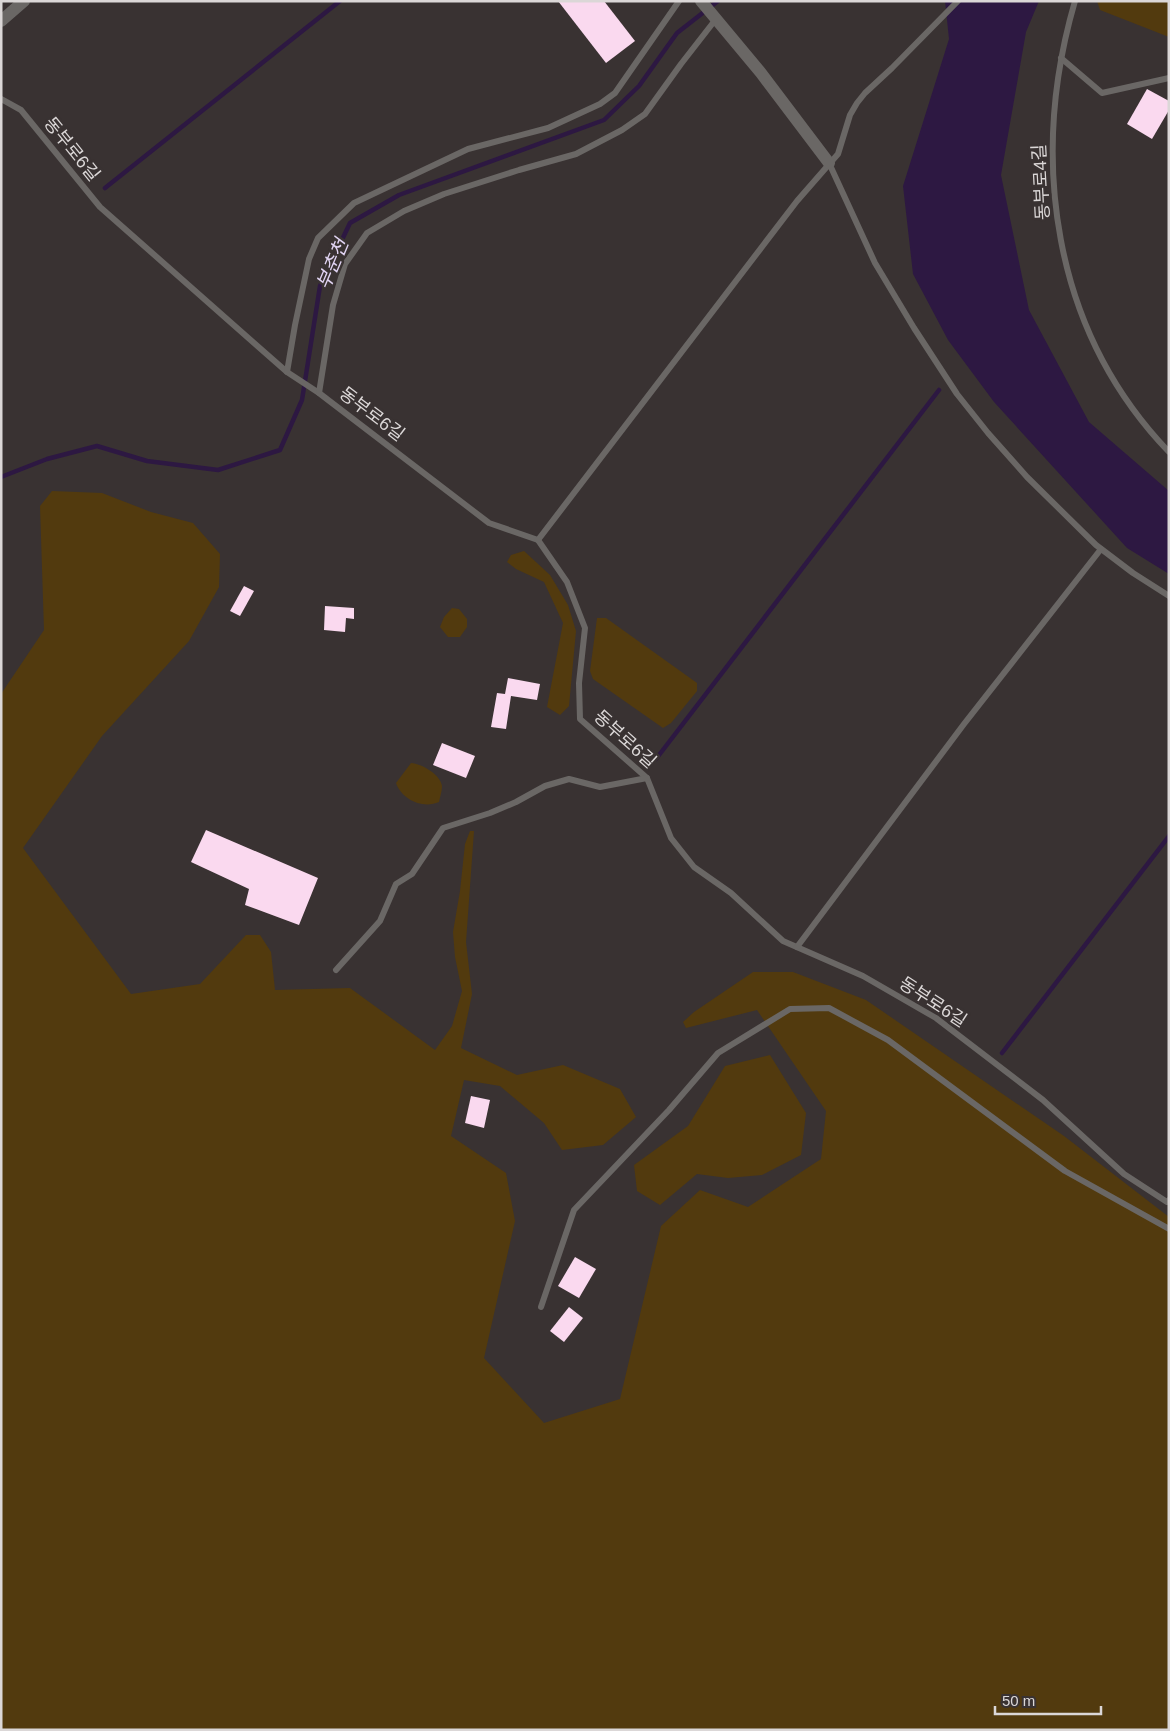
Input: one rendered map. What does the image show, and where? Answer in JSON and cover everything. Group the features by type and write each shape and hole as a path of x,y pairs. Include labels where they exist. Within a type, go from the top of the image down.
{"street":[{"path":"1,22 24,1"},
{"path":"701,1 761,73 829,163"}],"lane":[{"path":"286,372 309,259 318,238 354,203 468,149 548,128 600,104 615,93 679,1"},
{"path":"538,540 792,209 838,154 850,115 857,102 958,1"},
{"name":"동부로4길","path":"1075,1 1061,58 1055,97 1053,138 1053,179 1057,219 1065,265 1077,303 1100,356 1123,393 1155,437 1169,452"},
{"path":"319,393 333,305 342,272 345,264 367,233 404,211 444,194 576,154 622,130 645,114 680,64 716,19"},
{"path":"1061,58 1102,93 1169,78"},
{"name":"동부로6길","path":"1,99 21,110 100,207 286,372 319,393 489,523 538,540 567,582 585,628 579,683 580,719 647,778 671,838 694,867 731,893 783,941 863,976 936,1018 1043,1100 1124,1174 1168,1202"},
{"path":"829,163 875,263 957,394 988,433 1027,476 1101,549 1169,596"},
{"path":"797,948 964,724 1101,549"},
{"path":"336,970 380,921 396,884 412,874 443,828 490,813 516,802 545,786 570,779 600,787 647,778"},
{"path":"541,1306 574,1210 669,1110 718,1054 790,1009 829,1008 888,1040 1064,1170 1169,1229"}],"shaded area":[{"path":"945,1 1039,1 1026,32 1001,175 1029,310 1089,422 1169,491 1169,574 1127,548 994,402 948,340 913,274 903,186 949,39"},
{"path":"1097,1 1169,1 1169,37 1100,10"},
{"path":"52,491 102,493 151,512 193,523 220,554 219,587 189,641 102,736 23,848 131,994 200,984 246,935 260,935 271,952 275,990 350,988 435,1050 452,1026 462,991 455,957 453,932 465,844 470,831 474,831 466,942 472,994 461,1048 517,1075 563,1065 620,1089 636,1117 603,1145 562,1150 544,1123 500,1086 464,1080 451,1136 506,1173 515,1221 484,1358 544,1423 620,1399 661,1226 700,1190 748,1207 821,1159 826,1111 757,1010 686,1028 683,1022 694,1012 753,972 793,972 866,1000 1064,1136 1169,1217 1169,1730 1,1730 1,694 44,630 40,506"},
{"path":"524,551 550,575 568,605 576,631 569,706 560,715 547,707 563,623 544,582 516,569 507,562 511,555"},
{"path":"452,608 459,609 467,619 467,627 460,637 448,637 440,627 444,617"},
{"path":"597,618 606,618 697,683 697,691 671,723 663,728 593,679 590,671"},
{"path":"411,763 420,765 438,777 442,786 439,802 420,804 408,798 399,789 396,783"},
{"path":"770,1055 806,1113 801,1155 762,1175 728,1178 697,1174 660,1205 637,1191 634,1165 688,1126 725,1066"}],"building":[{"path":"558,1 604,1 635,41 606,63"},
{"path":"1147,89 1169,101 1169,110 1152,139 1127,124"},
{"path":"244,586 254,591 240,616 230,611"},
{"path":"325,606 354,608 354,619 346,618 345,632 324,630"},
{"path":"508,678 540,684 537,700 511,696 506,729 491,727 497,693 505,694"},
{"path":"442,743 475,756 466,778 433,765"},
{"path":"206,830 318,878 299,925 245,905 249,889 191,862"},
{"path":"471,1096 490,1100 484,1128 465,1123"},
{"path":"575,1257 596,1269 579,1298 558,1286"},
{"path":"569,1307 583,1318 564,1342 550,1331"}],"waterway":[{"path":"105,188 340,1"},
{"name":"부춘천","path":"1,477 47,459 97,446 147,461 218,470 280,450 302,400 320,286 350,223 399,195 604,120 639,86 677,33 718,1"},
{"path":"656,759 939,390"},
{"path":"1002,1053 1169,836"}]}
